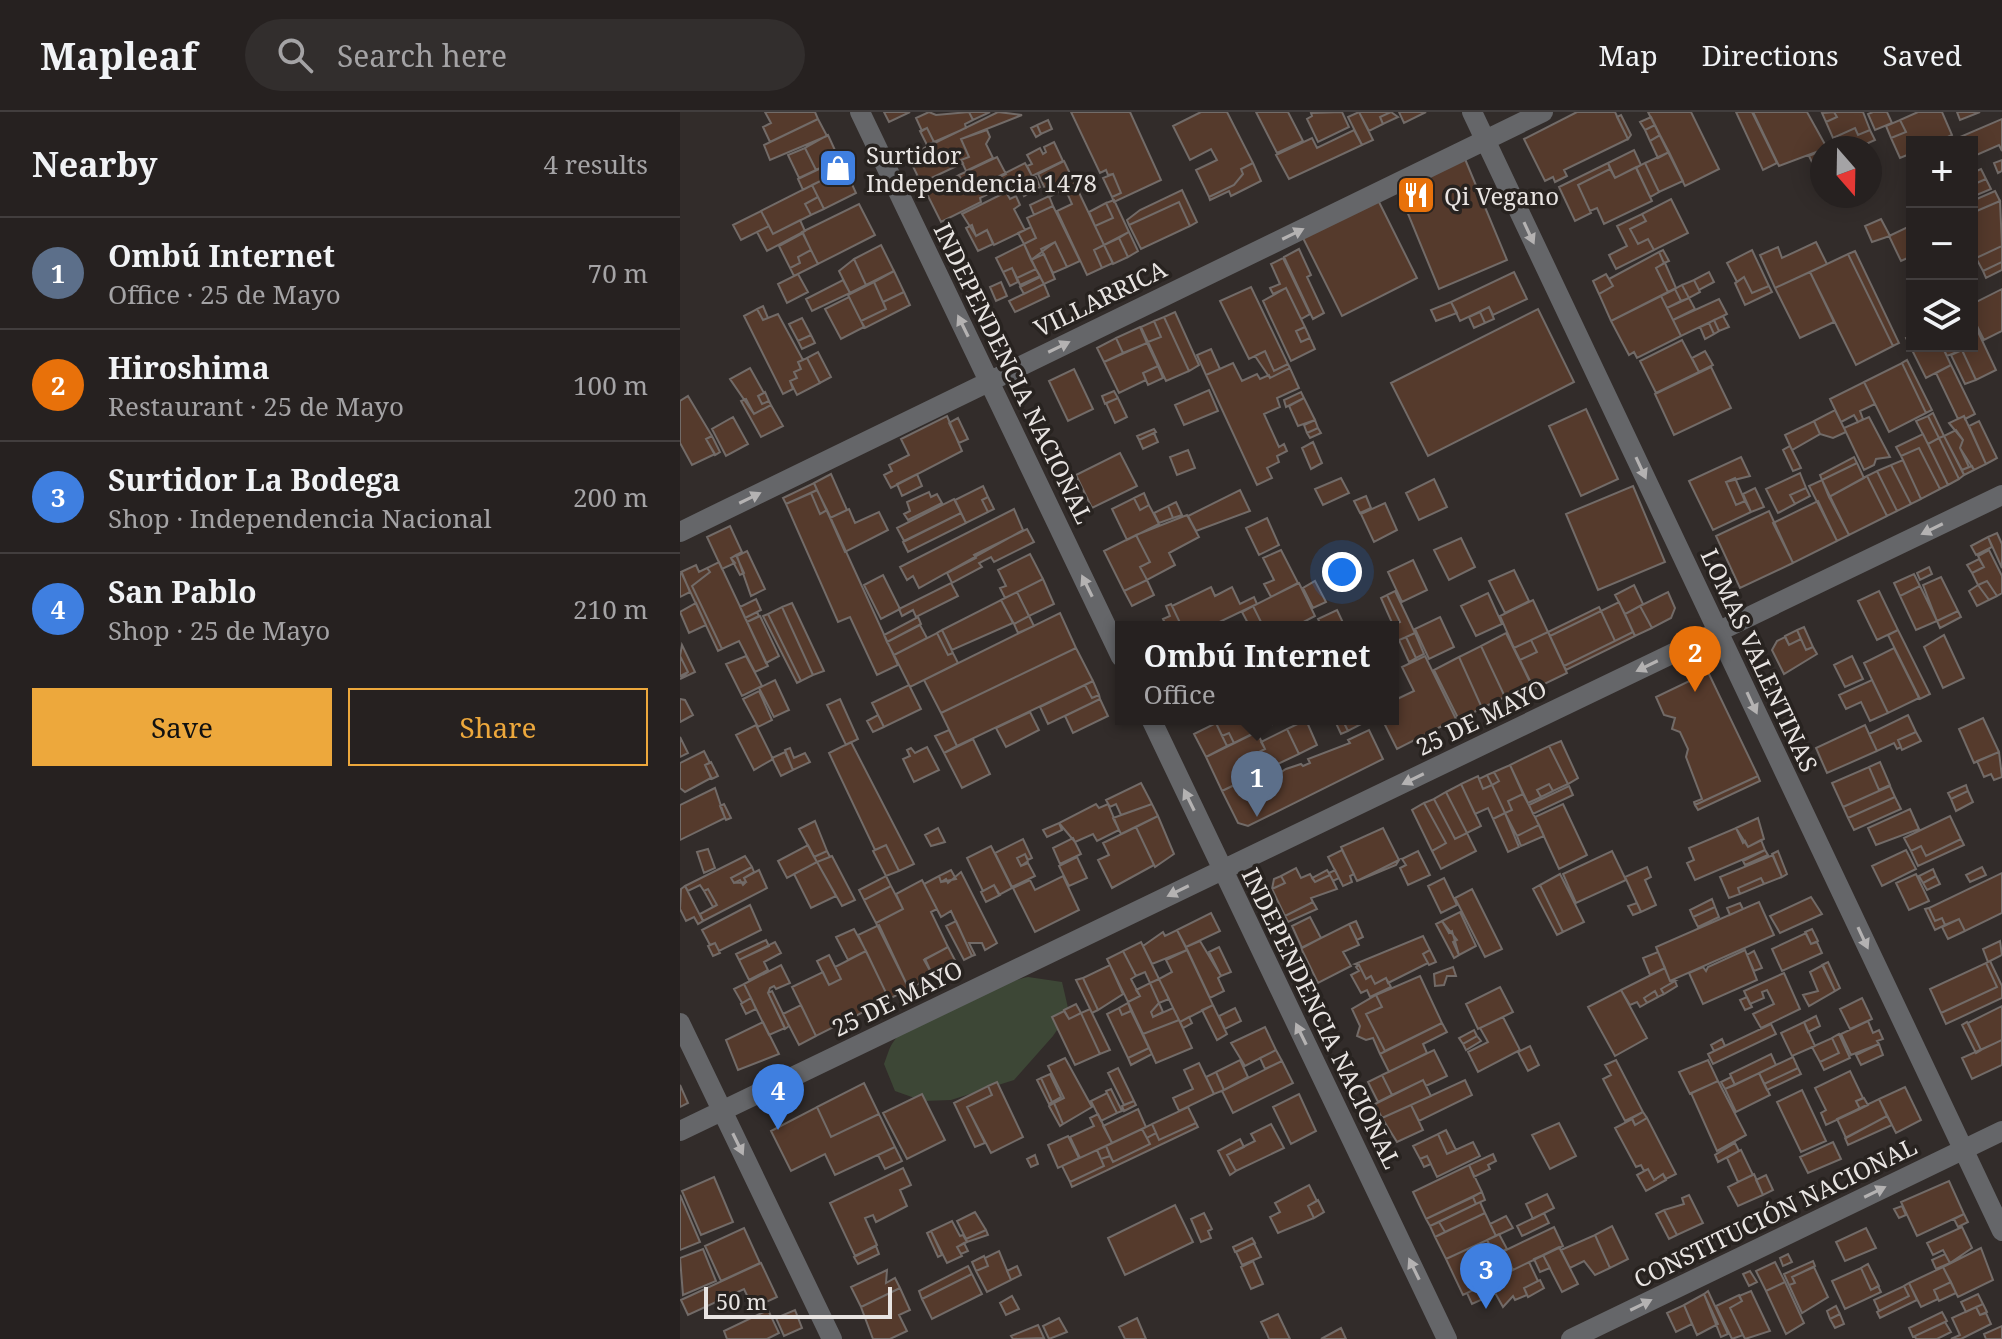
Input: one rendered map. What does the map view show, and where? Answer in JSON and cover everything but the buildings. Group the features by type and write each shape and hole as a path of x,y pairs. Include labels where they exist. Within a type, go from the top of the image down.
{"street":[{"name":"INDEPENDENCIA NACIONAL","path":"860,112 1115,644"},
{"name":"LOMAS VALENTINAS","path":"1472,112 2002,1231"},
{"name":"VILLARRICA","path":"680,532 1543,112"},
{"name":"25 DE MAYO","path":"680,1131 2002,495"},
{"name":"INDEPENDENCIA NACIONAL","path":"1154,725 1447,1339"},
{"path":"680,1023 832,1339"},
{"name":"CONSTITUCIÓN NACIONAL","path":"1571,1339 2002,1131"}],"green space":[{"path":"1028,977 1062,982 1069,1012 1053,1036 1014,1080 951,1100 923,1101 895,1091 884,1064 892,1043 903,1032 956,1003"}],"place":[{"name":"Surtidor Independencia 1478","path":"838,168"},
{"name":"Qi Vegano","path":"1416,195"},
{"name":"Hiroshima","path":"1695,692"},
{"name":"Ombú Internet","path":"1257,817"},
{"name":"San Pablo","path":"778,1130"},
{"name":"Surtidor La Bodega","path":"1486,1309"}]}
